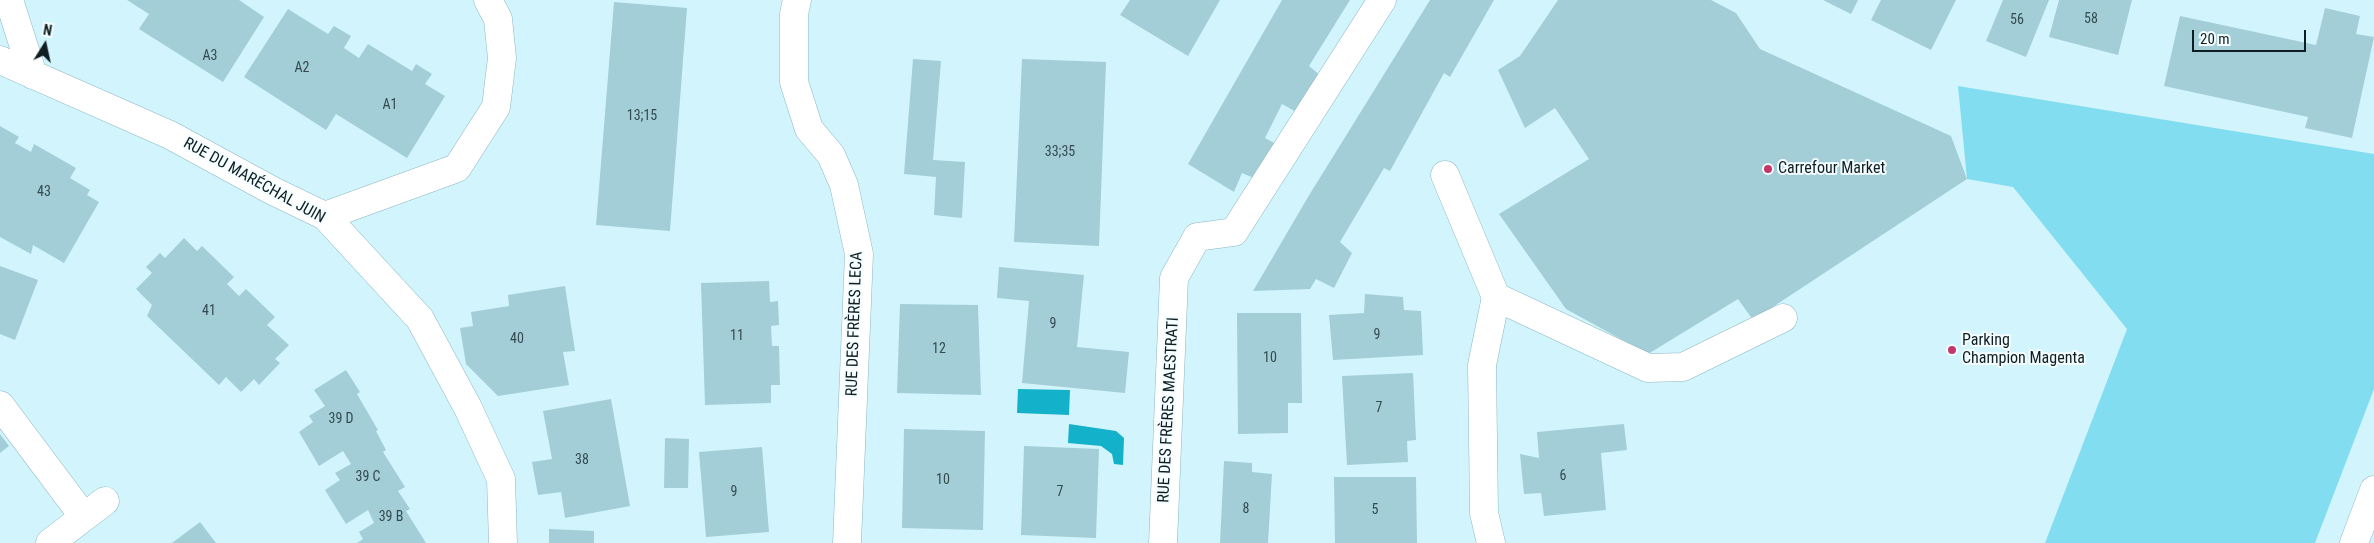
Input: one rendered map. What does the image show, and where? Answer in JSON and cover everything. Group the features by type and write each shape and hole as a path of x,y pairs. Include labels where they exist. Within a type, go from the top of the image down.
{"street":[{"path":"9,0 33,75"},
{"path":"325,216 457,168 496,107 502,58 498,19 488,0"},
{"name":"RUE DES FRÈRES LECA","path":"797,0 794,14 794,82 809,128 831,155 844,185 859,254 847,543"},
{"name":"RUE DES FRÈRES MAESTRATI","path":"1163,543 1174,278 1197,237 1234,232 1382,0"},
{"name":"RUE DU MARÉCHAL JUIN","path":"0,60 170,135 272,191 325,216 420,319 468,408 502,479 503,543"},
{"path":"1445,175 1496,297 1482,365 1484,513 1491,543"},
{"path":"1496,297 1648,368 1683,367 1783,318"},
{"path":"0,405 94,509 50,543"},
{"path":"2354,543 2374,490"}],"shaded area":[{"path":"1958,86 2374,154 2374,389 2315,543 2045,543 2127,329 2013,187 1967,179"},
{"path":"1018,389 1070,390 1069,415 1017,413"},
{"path":"1069,424 1116,431 1124,438 1123,465 1114,464 1112,454 1101,446 1068,443"}],"building":[{"path":"127,0 239,0 264,17 223,82 139,29 149,14"},
{"path":"1130,0 1220,0 1188,56 1120,15"},
{"path":"1282,0 1350,0 1309,66 1321,76 1298,113 1282,104 1265,138 1278,145 1256,179 1242,173 1234,192 1188,164"},
{"path":"1430,0 1494,0 1450,77 1444,73 1390,171 1384,168 1340,242 1352,253 1334,288 1316,279 1310,289 1253,291 1308,197"},
{"name":"Carrefour Market","path":"1558,0 1711,0 1736,13 1760,49 1951,136 1967,179 1753,320 1738,299 1648,354 1566,309 1499,214 1589,159 1555,108 1525,128 1498,70 1520,56"},
{"path":"1823,0 1858,0 1851,14"},
{"path":"1881,0 1956,0 1931,50 1871,20"},
{"path":"2003,0 2049,0 2026,57 1986,41"},
{"path":"2059,0 2132,0 2118,55 2049,37"},
{"path":"614,2 687,8 670,231 596,225"},
{"path":"2325,8 2360,16 2356,34 2374,37 2352,138 2305,128 2308,117 2164,86 2180,16 2316,45"},
{"path":"288,9 328,34 334,26 351,36 344,48 359,58 368,44 412,71 416,64 432,74 425,84 445,96 407,158 336,114 326,130 244,77"},
{"path":"913,59 941,61 933,160 965,162 962,218 934,215 936,177 904,174"},
{"path":"1022,59 1106,62 1099,246 1014,242"},
{"path":"0,126 19,137 15,143 31,152 34,144 76,168 70,178 90,190 87,195 99,202 64,263 33,245 31,254 0,237"},
{"path":"184,238 197,251 202,246 234,277 227,284 239,296 246,289 275,317 267,325 289,345 275,359 280,363 259,385 254,379 241,392 226,377 219,385 147,316 152,305 136,289 152,273 146,267 160,253 165,258"},
{"path":"0,266 38,280 15,340 0,334"},
{"path":"999,267 1084,275 1077,347 1129,352 1125,393 1022,383 1029,301 997,298"},
{"path":"769,281 770,302 778,301 779,325 771,326 772,346 779,346 780,385 771,385 771,403 705,405 701,283"},
{"path":"565,286 575,351 563,352 569,385 498,396 466,364 460,328 473,326 471,312 509,306 508,295"},
{"path":"1365,294 1403,297 1404,310 1421,311 1423,355 1333,360 1329,315 1364,313"},
{"path":"900,304 978,305 981,395 897,393"},
{"path":"1237,313 1301,313 1302,403 1288,403 1288,433 1238,434"},
{"path":"346,370 360,392 357,394 378,430 376,431 386,450 383,452 405,487 398,491 410,509 406,511 426,543 357,543 363,539 359,532 374,523 368,510 346,524 325,490 340,480 335,473 351,464 343,451 319,466 299,432 313,422 309,416 325,406 314,390"},
{"path":"1413,373 1416,440 1407,441 1408,462 1347,465 1342,376"},
{"path":"611,399 630,506 565,518 561,492 538,495 532,462 552,459 543,411"},
{"path":"1624,424 1627,450 1601,453 1606,510 1544,516 1541,493 1524,494 1520,454 1539,458 1537,432"},
{"path":"904,429 985,431 983,530 902,528"},
{"path":"0,434 9,446 0,453"},
{"path":"665,438 689,439 688,488 664,488"},
{"path":"1024,446 1099,449 1096,538 1021,535"},
{"path":"762,447 769,532 706,537 699,452"},
{"path":"1224,461 1252,463 1252,472 1272,474 1268,543 1220,543"},
{"path":"1334,477 1416,477 1417,543 1335,543"},
{"path":"200,522 216,543 172,543"},
{"path":"549,529 594,531 594,543 549,543"}],"place":[{"name":"Carrefour Market","path":"1768,169"},
{"name":"Parking Champion Magenta","path":"1952,350"}]}
